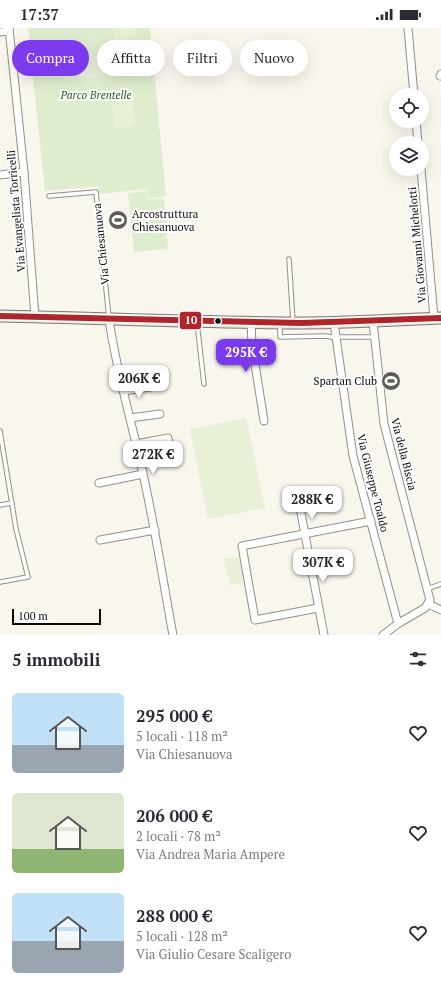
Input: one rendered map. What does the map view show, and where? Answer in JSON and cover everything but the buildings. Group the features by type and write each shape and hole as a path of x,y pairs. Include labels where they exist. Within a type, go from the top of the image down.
{"main road":[{"path":"0,316 280,323 373,322 438,318"}],"street":[{"path":"408,28 413,88"},
{"name":"Via Evangelista Torricelli","path":"0,32 9,29 24,172 35,317"},
{"path":"0,175 24,172"},
{"name":"Via Giovanni Michelotti","path":"422,176 438,318"},
{"path":"109,319 155,530 172,635"},
{"path":"251,322 253,351 264,421"},
{"name":"Via della Biscia","path":"373,322 384,424 428,588 430,600 428,604"},
{"name":"Via Giuseppe Toaldo","path":"334,323 353,456 399,623"},
{"path":"124,392 150,387"},
{"path":"130,418 160,414"},
{"path":"136,444 168,438 173,460"},
{"path":"99,483 143,474"},
{"path":"300,508 324,635"},
{"path":"318,608 255,620 242,546 371,521"},
{"path":"100,540 155,530"},
{"path":"383,635 399,623 425,608 428,604 441,610"}],"lane":[{"name":"Via Chiesanuova","path":"49,196 96,192 109,319"},
{"path":"290,259 298,323 303,336"},
{"path":"197,322 204,384"},
{"path":"280,323 280,337 326,336 374,338"},
{"path":"0,431 16,529 28,577 0,582"},
{"path":"0,505 12,503"},
{"path":"428,588 441,584"}],"green space":[{"name":"Parco Brentelle","path":"28,28 150,28 151,40 97,40 97,76 155,76 166,196 149,199 147,189 99,194 98,186 45,191 33,76 89,76 89,40 29,40"},
{"path":"113,28 135,28 136,40 114,40"},
{"path":"97,55 97,76 104,77 65,80 64,76 89,76 89,56"},
{"path":"132,89 135,126 114,128 111,91"},
{"path":"147,191 148,200 164,198 168,249 134,252 128,193"},
{"path":"246,418 265,508 208,519 190,429"},
{"path":"240,556 245,582 230,585 224,559"}],"transit line":[{"name":"10","path":"0,316 302,323 441,318"}],"place":[{"name":"Arcostruttura Chiesanuova","path":"118,220"},
{"name":"Spartan Club","path":"391,381"}]}
